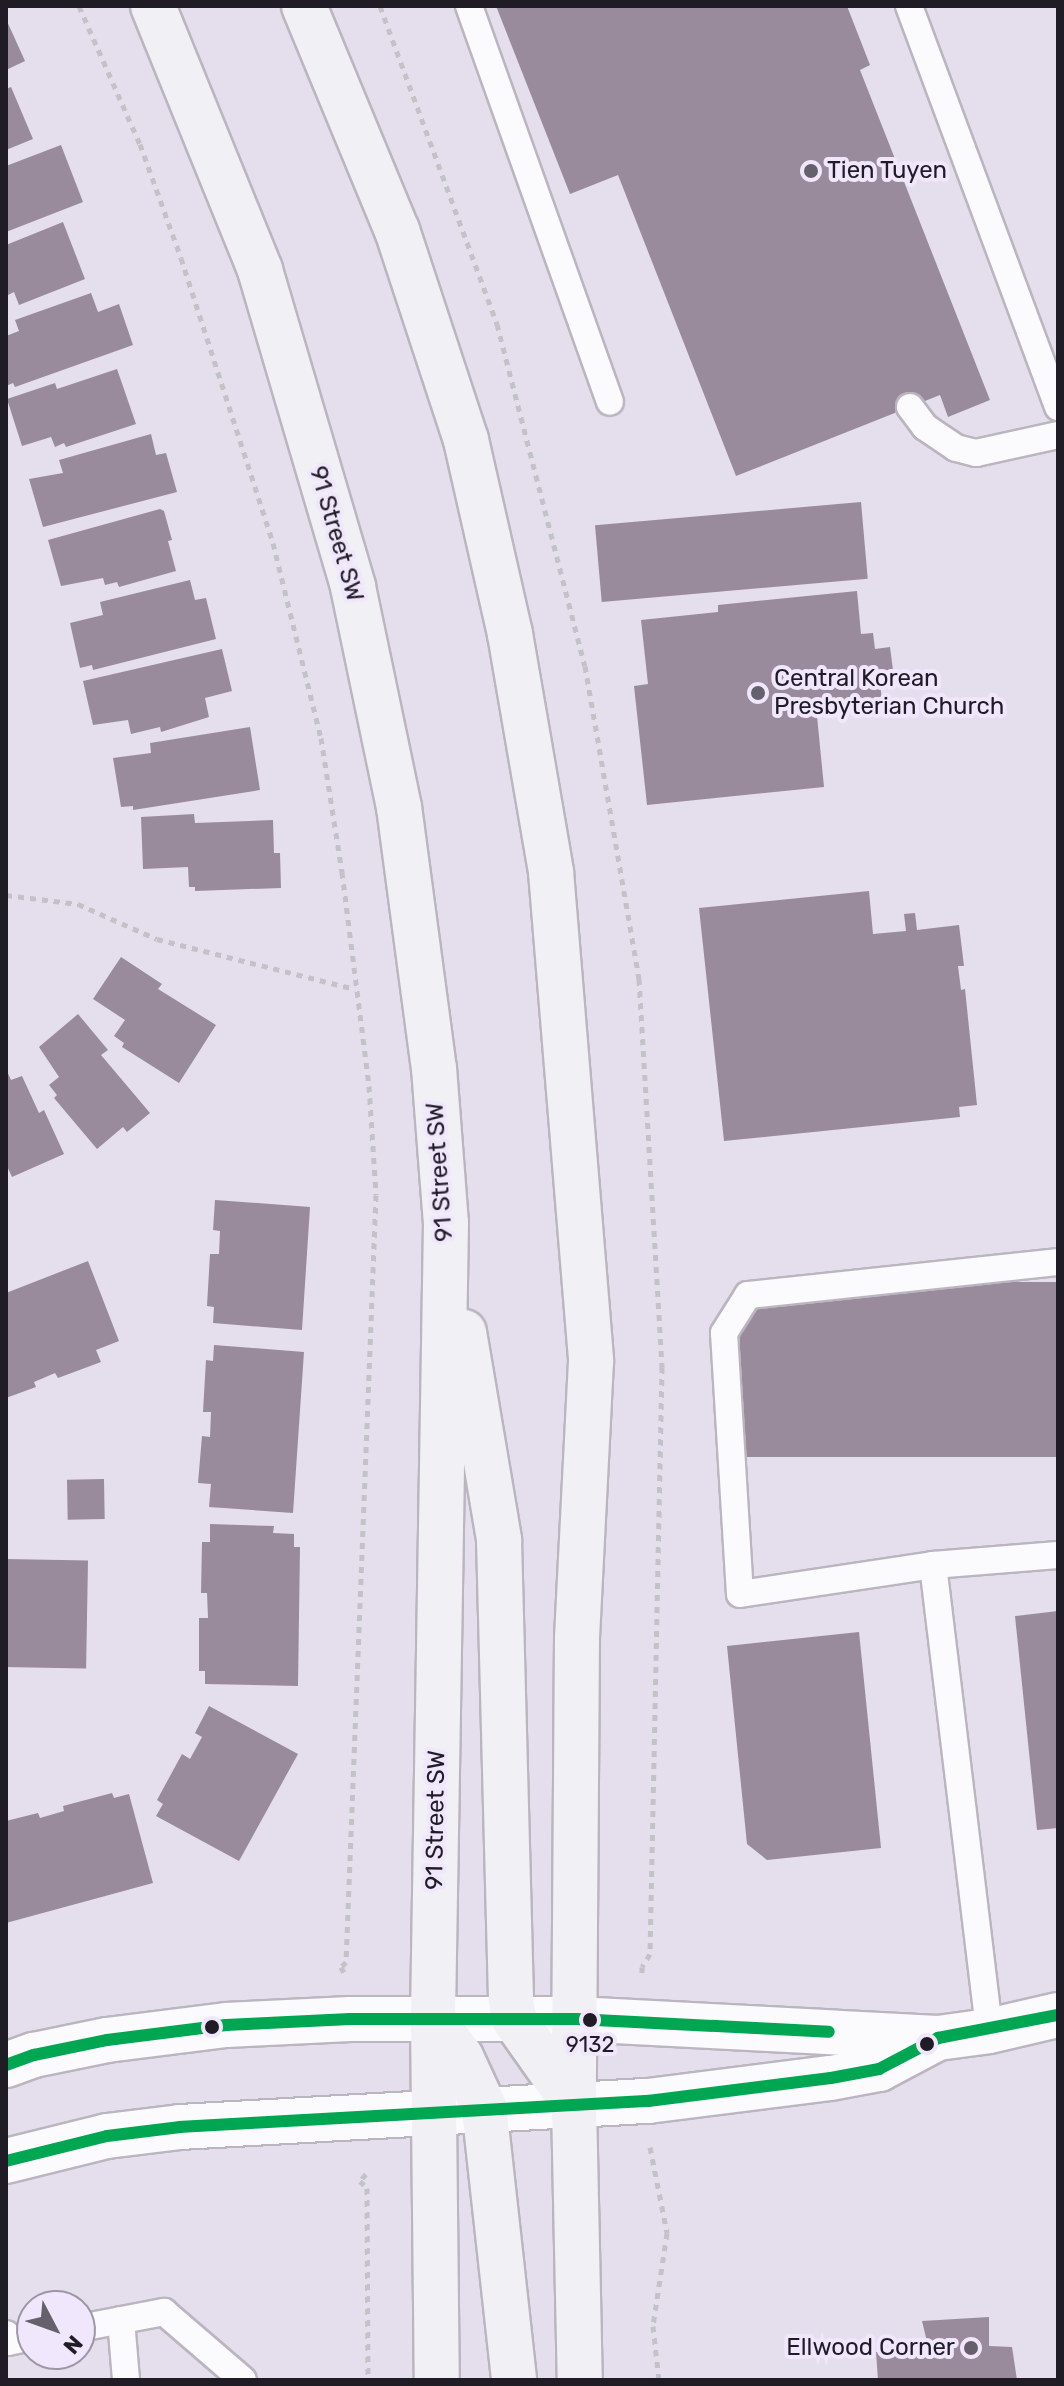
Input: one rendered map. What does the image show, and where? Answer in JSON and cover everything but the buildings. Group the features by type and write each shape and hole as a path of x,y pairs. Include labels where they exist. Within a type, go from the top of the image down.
{"main road":[{"name":"91 Street SW","path":"153,6 260,270 353,587 399,807 434,1068 446,1223 432,2112 437,2380"},
{"path":"304,6 397,230 466,440 510,634 551,872 591,1361 577,1638 574,2104 580,2380"},
{"path":"446,1223 499,1540 514,2019 574,2104"},
{"path":"433,2019 461,2057 484,2107 514,2380"}],"street":[{"path":"6,2065 34,2055 107,2040 226,2025 433,2019 576,2019 938,2038 989,2031 1058,2015"},
{"path":"6,2161 107,2136 180,2127 484,2107 648,2101 831,2078 879,2069 938,2038"}],"lane":[{"path":"469,6 610,402"},
{"path":"909,6 1058,407"},
{"path":"910,407 925,427 956,448 976,453 1058,435"},
{"path":"1058,1262 748,1295 724,1333 740,1594 933,1565 1058,1555"},
{"path":"933,1565 989,2031"},
{"path":"96,2325 164,2312 243,2380"},
{"path":"121,2320 126,2380"}],"path":[{"path":"79,6 140,144 161,201 273,543 321,738 342,872 370,1100 375,1250 346,1962 341,1967 345,1976"},
{"path":"6,895 78,904 157,939 355,989"},
{"path":"650,2150 667,2233 653,2326 659,2380"},
{"path":"366,2174 360,2181 367,2188 368,2380"}],"transit line":[{"path":"6,2161 107,2136 180,2127 648,2101 831,2078 879,2069 938,2038 1058,2015"},
{"path":"6,2065 34,2055 107,2040 226,2025 350,2019 576,2019 829,2032"}],"place":[{"name":"Tien Tuyen","path":"811,171"},
{"name":"Central Korean Presbyterian Church","path":"758,693"},
{"name":"9132","path":"590,2020"},
{"name":"Ellwood Corner","path":"971,2348"}]}
